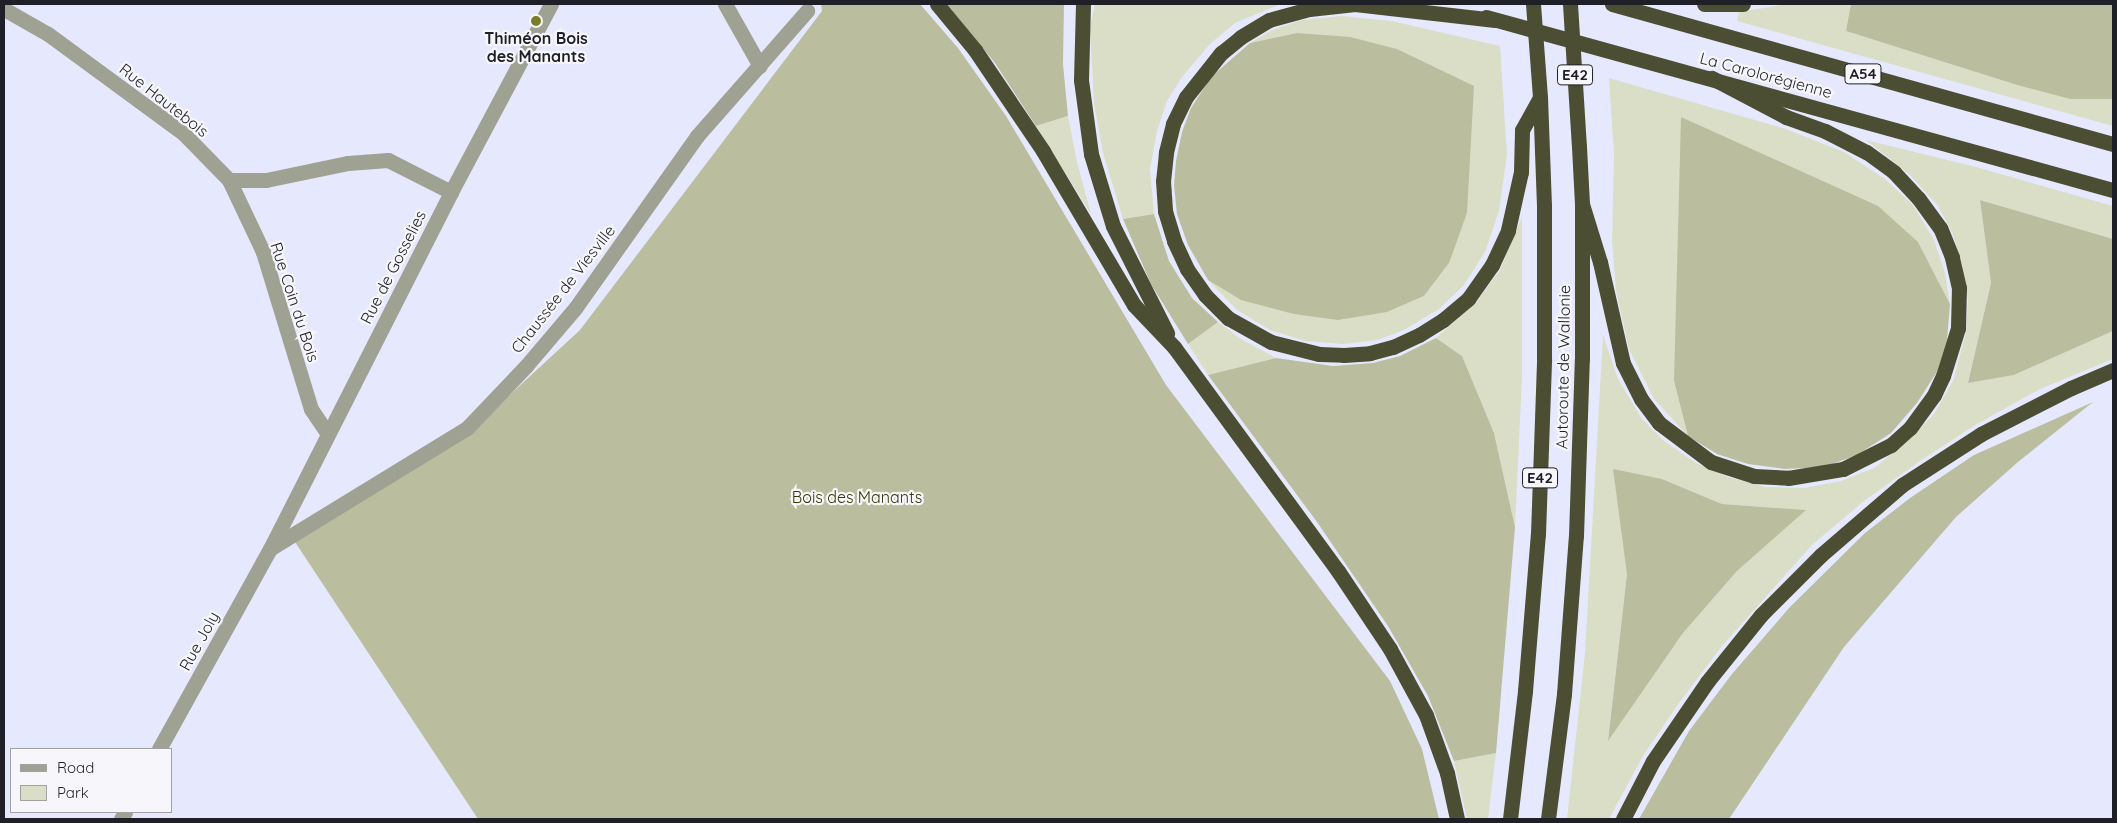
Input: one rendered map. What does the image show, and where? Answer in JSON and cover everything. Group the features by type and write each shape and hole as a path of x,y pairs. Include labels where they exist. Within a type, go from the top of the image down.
{"highway":[{"path":"937,4 975,50 1044,151 1134,305 1174,347 1338,571 1390,649 1426,715 1447,773 1456,819"},
{"path":"1083,4 1081,80 1091,154 1113,226 1174,347"},
{"path":"1495,20 1355,4 1309,9 1268,20 1241,37 1221,53 1186,97 1173,124 1166,153 1163,181 1165,211 1174,241 1187,269 1205,295 1228,318 1271,342 1295,349 1319,354 1370,353 1393,347 1419,335 1443,320 1468,299 1492,266 1508,230 1521,172 1522,130 1540,98"},
{"name":"La Carolorégienne","path":"1438,4 2113,190"},
{"name":"Autoroute de Wallonie","path":"1510,819 1525,691 1538,534 1544,359 1544,206 1540,98 1533,4"},
{"name":"Autoroute de Wallonie","path":"1548,819 1564,694 1576,536 1582,359 1582,204 1570,4"},
{"name":"La Carolorégienne","path":"1612,4 2113,144"},
{"path":"1704,4 1743,4"},
{"path":"1582,204 1600,262 1623,363 1641,399 1659,423 1711,462 1754,476 1788,478 1843,468 1891,445 1910,428 1934,395 1943,376 1958,328 1959,288 1952,257 1940,228 1918,198 1894,172 1866,152 1825,131 1786,117 1712,78"},
{"path":"1623,819 1653,760 1707,682 1761,614 1821,555 1902,486 1981,434 2071,388 2113,370"}],"street":[{"name":"Rue de Gosselies","path":"270,549 451,192 551,4"},
{"path":"725,4 760,66"},
{"name":"Rue Hautebois","path":"4,9 48,34 184,134 229,180"},
{"name":"Chaussée de Viesville","path":"270,549 466,428 526,366 576,307 697,136 807,11"},
{"path":"229,180 266,180 348,163 388,160 451,192"},
{"name":"Rue Coin du Bois","path":"229,180 263,252 311,410 328,434"},
{"name":"Rue Joly","path":"160,748 270,549"}],"green space":[{"name":"Bois des Manants","path":"821,4 920,4 958,48 1006,116 1166,385 1390,681 1422,749 1439,819 478,819 295,542 463,438 580,330 822,11"},
{"path":"947,4 1064,4 1063,64 1068,116 1036,126 995,63"},
{"path":"1095,4 1281,4 1235,23 1210,44 1182,77 1167,101 1157,131 1150,169 1154,214 1123,219 1103,153 1094,104 1090,28"},
{"path":"1788,4 1851,4 1846,31 2017,85 2070,99 2113,99 2113,126 1737,21 1739,12"},
{"path":"1851,4 2113,4 2113,99 2070,99 2017,85 1846,31"},
{"path":"1341,16 1392,21 1500,46 1507,155 1499,211 1485,252 1464,285 1439,309 1404,330 1378,340 1343,344 1305,341 1270,330 1237,310 1208,280 1241,300 1387,312 1424,296 1449,263 1297,33 1250,43 1272,30 1302,20"},
{"path":"1297,33 1350,37 1397,49 1474,86 1467,213 1449,263 1424,296 1387,312 1338,320 1294,314 1241,300 1208,280 1188,245 1177,214 1174,185 1176,161 1182,132 1191,108 1211,77 1250,43"},
{"path":"1609,78 1786,129 1844,152 1885,179 1913,205 1934,240 1945,273 1950,304 1918,242 1674,381 1688,436 1654,399 1629,349 1616,291 1612,241 1614,155"},
{"path":"1068,116 1077,162 1091,214 1036,126"},
{"path":"1681,117 1878,206 1918,242 1950,304 1947,340 1938,370 1917,403 1891,433 1857,455 1824,467 1785,469 1748,464 1717,454 1688,436 1674,381"},
{"path":"1866,140 1976,167 2113,206 2113,239 1980,200 1991,283 1968,383 2014,375 2113,331 2113,359 2040,389 1977,424 1920,461 1864,501 1812,545 1722,646 1679,703 1643,756 1609,819 1567,819 1585,653 1603,335 1618,379 1642,419 1664,441 1696,463 1728,477 1765,487 1805,488 1841,481 1874,468 1907,442 1934,414 1953,381 1966,333 1968,300 1962,263 1952,232 1938,206 1910,175","holes":["1662,479 1722,504 1805,510 1737,571 1683,633 1608,740 1627,574"]},
{"path":"1980,200 2113,239 2113,331 2014,375 1968,383 1991,283"},
{"path":"1154,214 1169,261 1192,298 1218,322 1188,344 1151,284 1123,219"},
{"path":"1522,217 1522,378 1515,527 1494,433 1462,356 1436,338 1477,301 1500,270"},
{"path":"1218,322 1241,339 1276,358 1208,375 1188,344"},
{"path":"1436,338 1462,356 1494,433 1515,527 1496,753 1454,761 1428,696 1388,626 1317,522 1208,375 1276,358 1333,366 1373,363 1400,356"},
{"path":"2093,402 2018,462 1956,517 1844,647 1729,819 1639,819 1689,731 1732,674 1789,608 1865,533 1910,498 1974,455"},
{"path":"1613,469 1662,479 1722,504 1806,510 1737,571 1683,633 1608,741 1627,574"},
{"path":"1496,753 1488,819 1467,819 1454,761"}],"place":[{"name":"Thiméon Bois des Manants","path":"536,21"}]}
